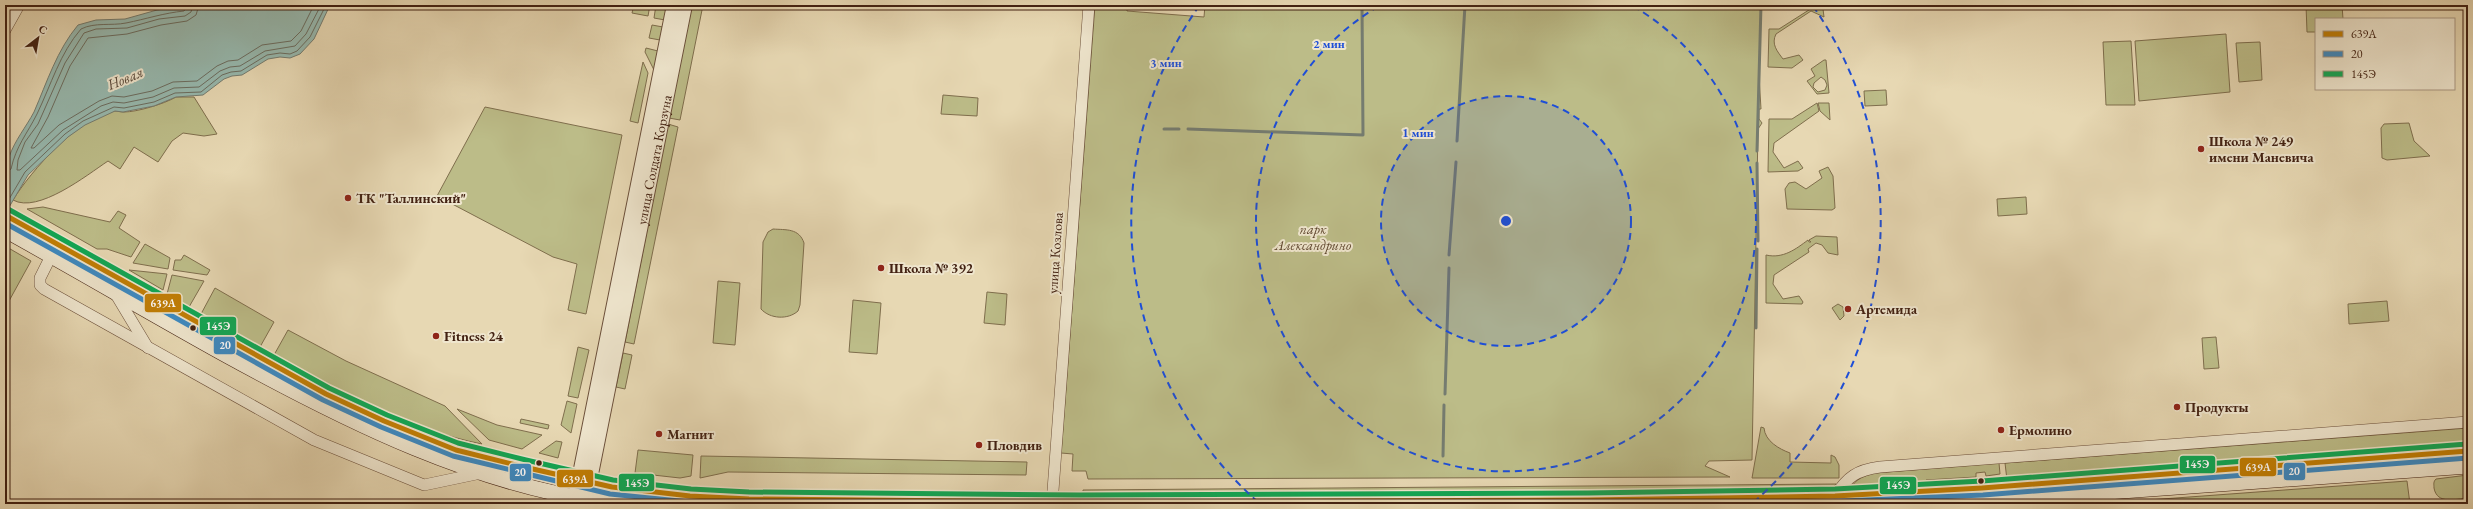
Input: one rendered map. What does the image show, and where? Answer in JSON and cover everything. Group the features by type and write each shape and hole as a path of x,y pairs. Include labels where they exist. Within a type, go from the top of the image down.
{"main road":[{"path":"7,221 54,250 115,293 320,406 378,434 481,473 580,501 616,504"},
{"path":"54,250 326,394 384,422 456,450 584,481 690,496 741,499 1052,503 1581,500 1835,496 1982,488 2468,451"},
{"path":"1942,504 2468,466"}],"street":[{"path":"5,30 19,5"},
{"name":"улица Солдата Корзуна","path":"580,501 674,5"},
{"name":"улица Солдата Корзуна","path":"584,481 685,5"},
{"name":"улица Козлова","path":"1052,503 1089,5"},
{"path":"54,250 40,278 40,284 44,289 314,440 424,485 481,473"},
{"path":"115,293 149,348"},
{"path":"1835,496 1844,481 1854,474 1865,469 1880,467 2468,422"}],"green space":[{"path":"634,5 650,5 648,16 632,13"},
{"path":"656,5 668,5 665,20 654,18"},
{"path":"692,5 703,5 680,120 669,118"},
{"name":"парк Александрино","path":"1095,5 1127,5 1127,11 1204,17 1205,5 1761,5 1759,76 1761,109 1759,109 1759,119 1762,123 1758,129 1752,460 1709,461 1705,466 1730,477 1088,479 1086,471 1072,471 1073,454 1061,453"},
{"path":"2306,5 2342,5 2343,18 2315,18 2315,32 2307,32"},
{"path":"1812,8 1823,9 1824,17 1811,11 1776,34 1774,41 1775,47 1783,59 1799,55 1803,60 1792,68 1768,67 1769,29 1779,29"},
{"path":"652,25 663,27 660,40 649,38"},
{"path":"2226,34 2230,92 2139,101 2135,41"},
{"path":"2131,41 2135,105 2106,105 2103,42"},
{"path":"2260,42 2262,80 2239,82 2236,43"},
{"path":"646,48 658,51 654,70 645,52"},
{"path":"1826,60 1829,93 1817,94 1807,81 1815,76 1811,69","holes":["1821,77 1825,80 1827,85 1825,90 1818,92 1813,87 1814,83"]},
{"path":"643,62 648,73 638,123 630,121"},
{"path":"1886,90 1887,105 1865,106 1864,91"},
{"path":"943,95 978,98 977,116 941,114"},
{"path":"176,97 194,97 217,134 204,136 183,133 172,141 158,162 134,147 120,169 108,161 49,198 35,202 23,203 13,200 31,175 57,146 87,123 101,115 115,111 129,112 143,109 158,105"},
{"path":"1817,103 1819,111 1774,143 1773,152 1784,168 1798,161 1803,168 1798,171 1768,172 1769,119 1792,119"},
{"path":"1818,103 1829,103 1830,120 1820,111"},
{"path":"485,107 622,135 586,314 568,310 577,264 553,257 437,196"},
{"path":"2409,123 2414,141 2430,156 2387,160 2382,158 2381,128 2384,124"},
{"path":"668,124 678,127 634,344 625,342"},
{"path":"1828,167 1833,176 1835,208 1832,210 1787,209 1785,189 1789,183 1795,182 1806,189 1822,178 1819,171"},
{"path":"2026,197 2027,214 1998,216 1997,199"},
{"path":"43,207 110,222 118,211 126,215 119,228 140,242 131,257 107,249 97,249 27,209"},
{"path":"773,229 795,232 802,238 804,243 800,305 798,311 794,314 784,317 769,315 761,309 763,242 768,232"},
{"path":"1816,236 1837,237 1838,255 1828,253 1822,245 1816,243 1808,249 1809,252 1774,275 1773,284 1783,299 1799,296 1803,302 1802,304 1766,303 1766,255 1778,256 1784,254 1794,250 1808,240 1811,242 1809,240"},
{"path":"145,244 170,258 168,269 133,263"},
{"path":"5,246 31,261 9,301 5,301"},
{"path":"184,255 210,270 207,275 173,270 175,260 181,260"},
{"path":"129,270 167,274 163,290"},
{"path":"172,275 204,281 189,307 167,294"},
{"path":"718,281 740,283 735,345 713,343"},
{"path":"215,288 274,322 260,347 201,314"},
{"path":"987,292 1007,294 1005,325 984,323"},
{"path":"853,300 881,303 877,354 849,352"},
{"path":"2387,301 2389,321 2349,324 2348,304"},
{"path":"1838,304 1843,307 1844,316 1840,320 1832,308"},
{"path":"288,330 346,361 445,406 482,444 455,438 401,419 323,382 274,355"},
{"path":"2216,337 2219,368 2204,369 2202,338"},
{"path":"578,347 589,350 578,398 568,396"},
{"path":"623,353 632,355 625,389 616,387"},
{"path":"567,401 577,404 571,433 561,425"},
{"path":"457,409 497,425 542,435 522,449 489,440"},
{"path":"521,419 549,425 548,429 520,423"},
{"path":"1761,427 1764,428 1767,437 1773,444 1790,453 1790,462 1831,463 1831,455 1835,457 1839,465 1839,478 1752,478"},
{"path":"2468,428 2468,445 2007,480 2005,463"},
{"path":"556,441 562,442 558,458 539,453"},
{"path":"638,450 693,455 691,476 680,478 635,473"},
{"path":"701,456 1027,462 1026,475 728,472 700,478"},
{"path":"1999,463 2000,474 1986,476 1985,472 1976,473 1976,477 1926,480 1926,485 1851,489 1854,483 1874,473"},
{"path":"2468,475 2468,498 2448,500 2439,497 2436,493 2434,481 2436,479"},
{"path":"2407,481 2410,504 2094,504"},
{"path":"1836,484 1829,491 1083,497 1083,490"}],"water":[{"name":"Новая","path":"191,5 330,5 314,39 300,54 290,58 280,57 268,59 242,75 224,79 203,95 176,97 154,106 123,112 115,111 85,125 68,137 28,175 5,214 5,177 11,151 34,112 58,56 78,25 96,20 125,19 157,10"}],"waterway":[{"path":"1188,129 1363,135 1362,5"},
{"path":"1457,141 1465,5"},
{"path":"1757,151 1761,5"},
{"path":"1164,129 1179,129"},
{"path":"1449,255 1456,162"},
{"path":"1757,163 1758,241"},
{"path":"1756,328 1757,249"},
{"path":"1445,394 1449,268"},
{"path":"1443,456 1444,405"}],"transit line":[{"name":"145Э","path":"8,209 329,388 387,415 458,443 526,460 613,480 691,489 749,492 1079,495 1588,493 1835,489 1982,481 2467,444"},
{"name":"639А","path":"5,215 326,394 384,421 456,450 524,467 612,487 690,496 749,499 1079,502 1588,500 1835,496 1982,488 2468,451"},
{"name":"20","path":"5,223 323,400 381,427 453,456 610,494 709,504"},
{"name":"20","path":"1773,504 1983,495 2468,458"}],"place":[{"name":"Школа № 249 имени Маневича","path":"2201,149"},
{"name":"ТК \"Таллинский\"","path":"348,198"},
{"name":"Школа № 392","path":"881,268"},
{"name":"Артемида","path":"1848,309"},
{"name":"Fitness 24","path":"436,336"},
{"name":"Продукты","path":"2177,407"},
{"name":"Ермолино","path":"2001,430"},
{"name":"Магнит","path":"659,434"},
{"name":"Пловдив","path":"979,445"}]}
